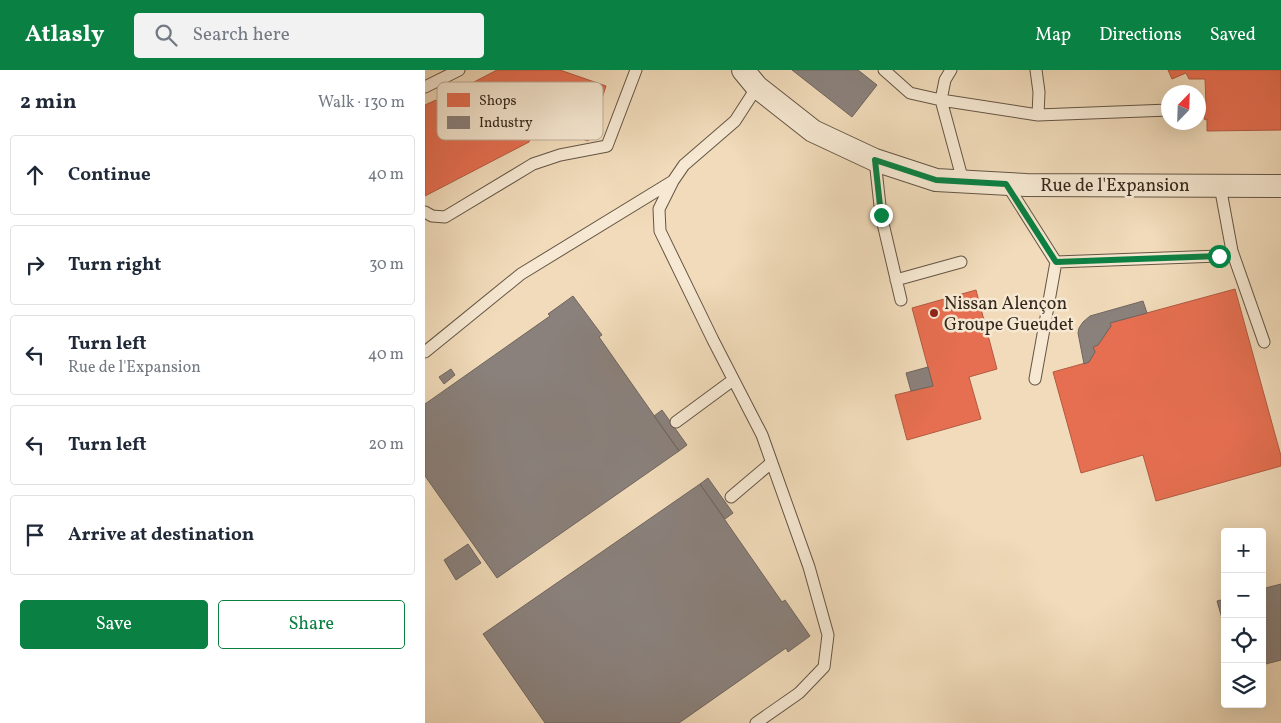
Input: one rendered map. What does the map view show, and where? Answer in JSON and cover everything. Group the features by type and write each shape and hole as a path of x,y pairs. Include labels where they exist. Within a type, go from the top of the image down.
{"street":[{"name":"Rue de l'Expansion","path":"750,78 813,131 875,160 936,180 1006,184 1281,186"}],"lane":[{"path":"425,87 459,70"},
{"path":"425,212 433,216 445,217 533,164 560,155 607,146 636,70"},
{"path":"884,70 910,93 941,100 1038,115 1161,110"},
{"path":"951,70 945,80 941,100 963,181"},
{"path":"1036,70 1039,92 1038,115"},
{"path":"750,78 735,121 685,165 673,181 659,209 660,231 762,435 809,567 828,635 824,667 799,693 756,723"},
{"path":"875,160 881,215 901,300"},
{"path":"425,352 521,274 673,181"},
{"path":"1006,184 1056,262 1035,380"},
{"path":"1220,186 1232,251 1264,342"},
{"path":"1056,262 1219,256 1232,251"},
{"path":"897,280 961,262"},
{"path":"676,422 733,380"},
{"path":"731,497 771,463"}],"building: Shops":[{"path":"497,70 560,70 594,82 474,82"},
{"path":"1168,70 1281,70 1281,130 1207,131 1205,79 1189,79 1186,73 1172,79"},
{"path":"436,100 437,140 530,140 529,142 425,196 425,105"},
{"path":"1235,289 1281,456 1281,466 1156,501 1143,455 1081,473 1053,372 1089,362 1095,352 1093,347 1098,345 1111,326 1110,323"},
{"path":"976,290 997,369 969,377 981,419 907,440 895,395 933,386 912,308"}],"building: Industry":[{"path":"792,70 858,70 877,85 852,117"},
{"path":"573,296 602,335 599,337 679,451 497,578 425,476 425,404 550,316 548,314"},
{"path":"1143,301 1147,313 1110,323 1111,326 1098,345 1093,347 1095,352 1089,362 1084,364 1078,333 1083,322 1090,316"},
{"path":"928,367 933,386 911,391 906,373"},
{"path":"451,369 455,375 444,384 439,377"},
{"path":"662,410 687,445 679,451 654,416"},
{"path":"708,478 733,513 725,519 700,484"},
{"path":"700,484 782,602 785,600 810,636 788,652 786,648 679,723 545,723 483,634"},
{"path":"468,544 481,563 456,580 444,560"},
{"path":"1281,584 1281,660 1266,664 1266,618 1266,588"},
{"path":"1221,600 1221,615 1217,601"}],"place":[{"name":"Nissan Alençon Groupe Gueudet","path":"934,313"}],"route":[{"path":"881,215 875,160 936,180 1006,184 1056,262 1219,256"}]}
